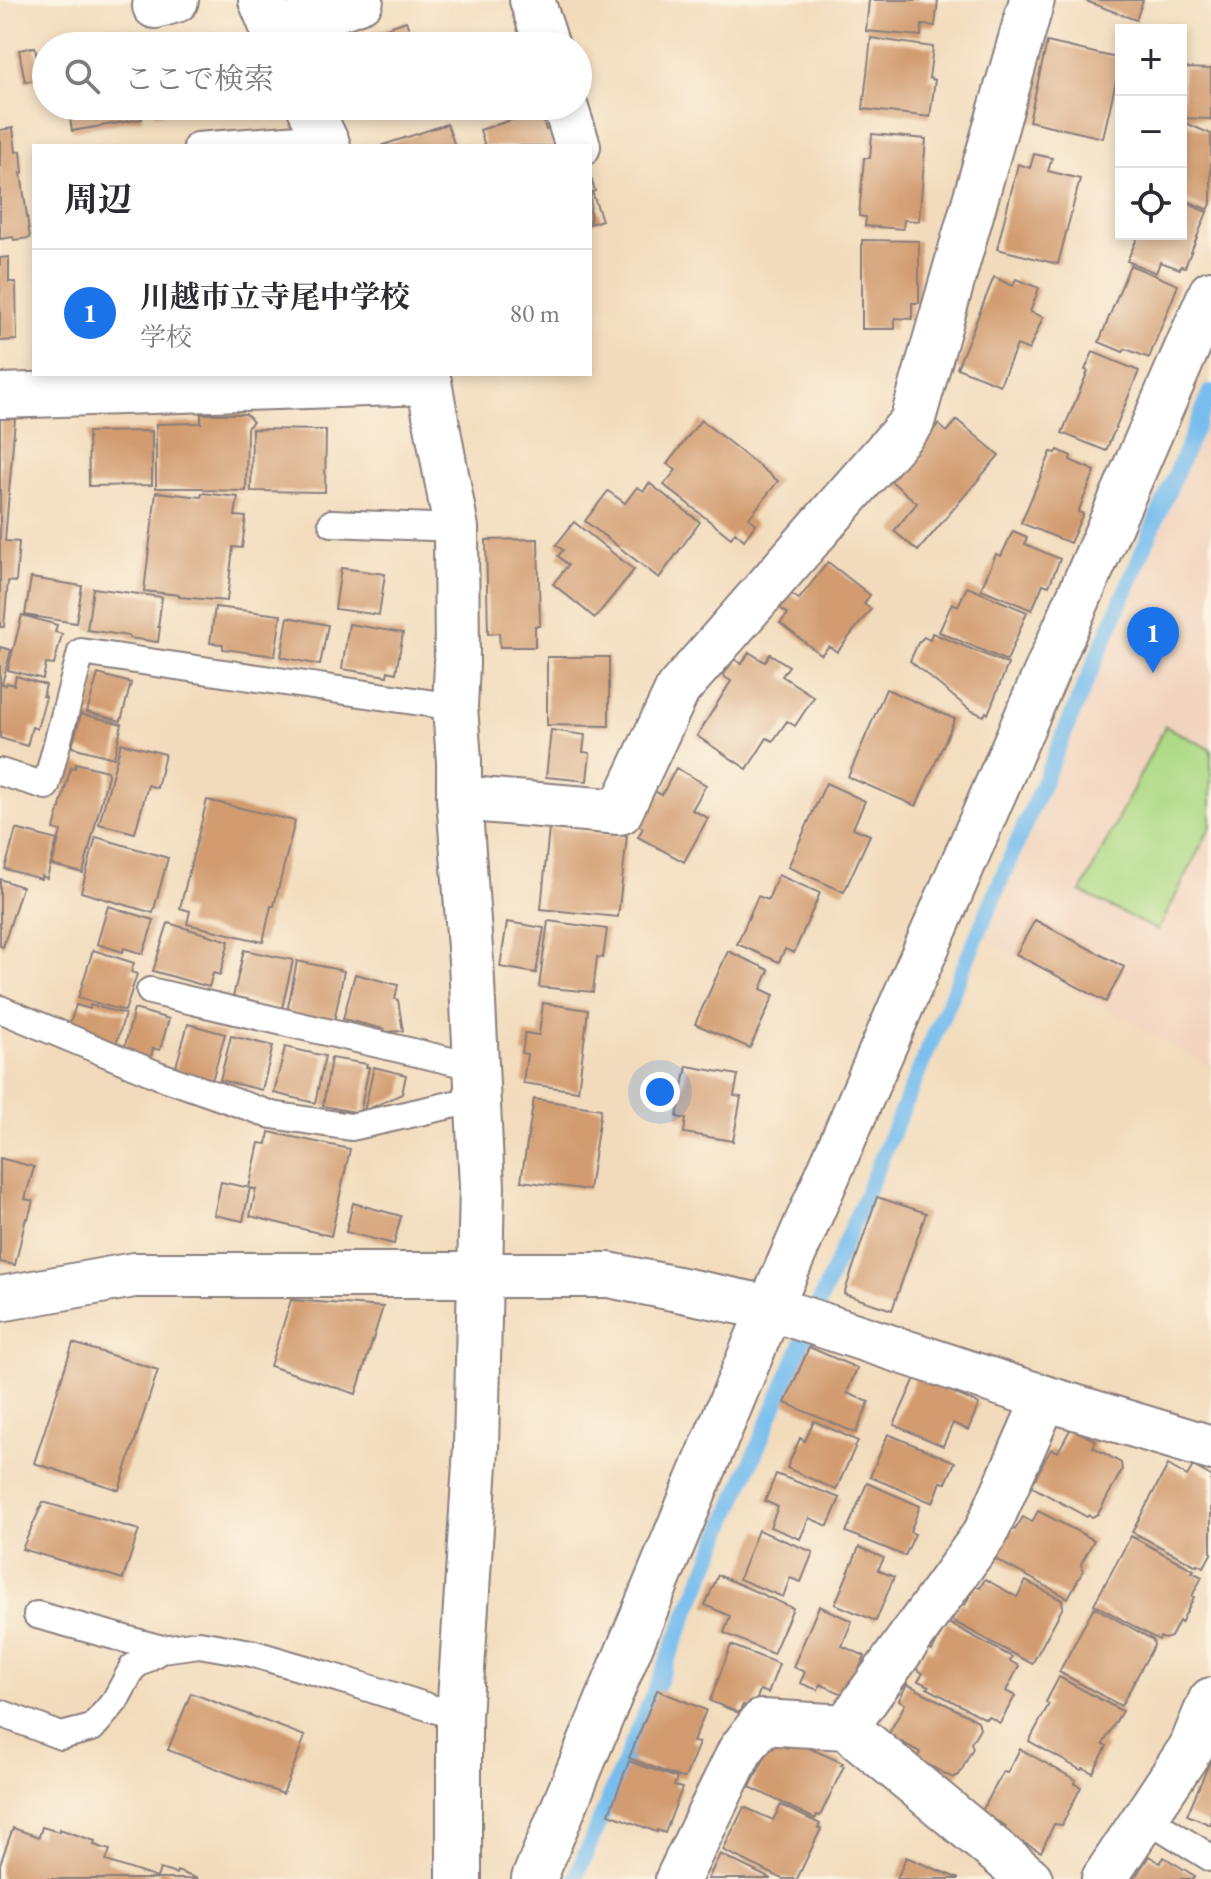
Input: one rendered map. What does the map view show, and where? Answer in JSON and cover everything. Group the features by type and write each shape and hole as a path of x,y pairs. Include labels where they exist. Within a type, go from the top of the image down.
{"street":[{"path":"272,27 286,28 361,0"},
{"path":"532,0 542,32"},
{"path":"459,798 620,812 678,689 912,422 1032,0"},
{"path":"570,120 577,144"},
{"path":"534,1879 770,1308 1211,293"},
{"path":"0,396 428,378 456,528 455,707 482,1187 476,1448 459,1717 459,1879"},
{"path":"0,1299 134,1275 609,1275 770,1308 1045,1398 1211,1448"},
{"path":"846,1727 986,1532 1045,1398"},
{"path":"1104,1879 1191,1748 1211,1700"},
{"path":"678,1879 740,1751 762,1722 846,1727 1030,1879"}],"lane":[{"path":"211,144 320,129"},
{"path":"332,523 456,528"},
{"path":"0,772 46,786 81,652 455,707"},
{"path":"150,991 477,1083"},
{"path":"0,1009 158,1075 272,1115 351,1127 477,1083"},
{"path":"37,1615 162,1649 199,1644 251,1653 459,1717"},
{"path":"0,1713 61,1736 92,1728 115,1701 133,1667 162,1649"},
{"path":"1145,1817 1211,1858"}],"shaded area":[{"path":"1211,409 1211,1068 981,937"}],"green space":[{"path":"1165,726 1211,749 1211,826 1158,931 1081,892"}],"building":[{"path":"869,0 938,0 935,26 922,25 921,36 866,31"},
{"path":"1083,0 1143,0 1136,20"},
{"path":"406,21 410,32 375,32"},
{"path":"871,38 933,47 929,78 935,80 930,117 863,109"},
{"path":"1047,42 1115,58 1115,85 1103,138 1029,121"},
{"path":"32,48 32,81 25,82 19,50"},
{"path":"1187,68 1211,69 1211,119 1187,118"},
{"path":"70,120 136,120 72,131"},
{"path":"512,120 543,120 555,144 484,144 480,130"},
{"path":"447,124 454,144 386,144"},
{"path":"1187,124 1211,134 1211,204 1208,210 1187,201"},
{"path":"13,128 16,152 21,151 30,238 14,240 13,237 0,239 0,130"},
{"path":"872,134 926,139 919,221 904,220 903,229 865,226 866,217 859,216 864,158 870,158"},
{"path":"1034,154 1052,158 1048,171 1080,179 1058,264 997,249 1018,164 1030,168"},
{"path":"592,192 602,220 592,223"},
{"path":"1187,204 1207,212 1185,267 1181,266 1180,269 1160,262 1156,273 1127,261 1136,240 1187,240"},
{"path":"862,240 919,241 919,303 912,303 912,319 895,318 895,329 862,329"},
{"path":"9,257 9,282 16,282 17,340 0,341 0,258"},
{"path":"1130,265 1178,285 1149,358 1099,342"},
{"path":"994,277 1013,286 1016,279 1039,288 1030,312 1043,317 1029,350 1017,345 1000,385 957,368"},
{"path":"1093,352 1139,371 1106,451 1062,433"},
{"path":"201,414 246,414 253,422 247,428 246,491 156,488 156,424 201,423"},
{"path":"0,418 15,419 5,541 19,542 16,582 8,581 4,627 0,627"},
{"path":"701,420 778,481 749,518 756,524 744,540 735,532 731,538 664,485 676,470 667,464"},
{"path":"957,420 999,455 918,551 894,531 917,503 891,481 938,424 947,432"},
{"path":"252,429 326,430 325,492 251,491"},
{"path":"152,431 152,485 89,486 88,432"},
{"path":"1058,450 1071,456 1070,460 1095,471 1078,512 1083,514 1070,543 1021,523 1051,452"},
{"path":"649,483 700,522 659,578 585,521 608,491 625,503 637,487 644,491"},
{"path":"156,492 238,497 235,516 246,517 242,548 233,547 227,601 144,591"},
{"path":"574,522 634,570 595,618 553,584 568,565 558,556 563,550 556,545"},
{"path":"1013,531 1027,537 1025,544 1060,559 1049,586 1043,584 1032,610 981,589 996,554 1001,556"},
{"path":"538,539 540,626 535,626 535,647 500,647 499,633 488,634 486,540"},
{"path":"828,562 870,595 864,604 871,609 837,652 829,646 821,655 780,623 788,614 780,608 791,594 799,599"},
{"path":"341,568 385,574 379,615 335,609"},
{"path":"31,578 82,586 76,623 25,615"},
{"path":"967,587 1027,612 1007,661 939,632 952,603 958,606"},
{"path":"93,588 162,597 158,642 87,630"},
{"path":"215,607 281,615 275,656 223,649 223,644 210,643"},
{"path":"22,615 57,625 55,632 62,634 54,665 46,664 43,679 8,670"},
{"path":"288,617 328,625 320,665 281,657"},
{"path":"349,624 403,633 396,673 388,671 387,676 342,669"},
{"path":"932,633 1008,664 988,714 986,712 984,716 970,710 910,661 918,643 924,637 930,640"},
{"path":"0,647 11,650 2,684 14,685 16,676 46,685 43,696 46,697 37,729 32,727 27,746 0,738"},
{"path":"749,652 765,662 770,654 789,666 782,676 814,697 795,726 787,721 773,741 767,738 747,769 697,736 731,681 723,676 734,659 742,664"},
{"path":"547,657 609,657 609,726 547,725"},
{"path":"98,674 131,683 121,721 87,712"},
{"path":"886,689 955,719 916,806 848,777"},
{"path":"81,714 122,724 114,758 72,747"},
{"path":"551,730 585,735 583,752 590,753 587,781 546,777"},
{"path":"121,743 165,754 157,788 148,785 135,833 99,824"},
{"path":"76,763 107,771 108,775 83,873 52,865 61,831 54,829 71,767 75,768"},
{"path":"676,768 706,785 692,810 708,818 684,862 638,837 643,828 636,824 654,791 662,795"},
{"path":"826,783 865,801 853,828 870,835 844,892 788,867"},
{"path":"207,800 295,821 263,942 187,924 190,911 180,908"},
{"path":"549,828 627,836 618,917 541,909"},
{"path":"16,829 57,840 47,878 5,869"},
{"path":"96,837 168,858 153,913 81,892"},
{"path":"778,875 820,893 794,953 785,949 779,962 737,944 758,896 768,900"},
{"path":"0,879 22,887 3,947 0,946"},
{"path":"108,906 154,920 143,954 97,944"},
{"path":"1035,920 1124,967 1106,1002 1016,954"},
{"path":"548,921 607,929 603,958 597,957 593,992 539,987"},
{"path":"507,922 544,928 536,973 500,967"},
{"path":"168,923 229,941 220,975 213,973 209,987 153,971"},
{"path":"93,950 134,963 131,972 137,974 125,1011 78,998"},
{"path":"244,950 293,960 282,1008 233,997"},
{"path":"728,951 769,970 761,989 774,995 750,1048 695,1024"},
{"path":"297,961 344,971 334,1022 287,1012"},
{"path":"355,974 398,985 395,999 398,1000 403,1031 385,1032 384,1029 343,1019"},
{"path":"543,1003 588,1010 578,1091 523,1083 527,1054 522,1053 525,1033 539,1035"},
{"path":"76,1005 90,1009 90,1005 125,1014 116,1045 68,1029"},
{"path":"134,1009 169,1019 160,1050 153,1048 150,1061 123,1054"},
{"path":"188,1024 225,1034 212,1081 175,1070"},
{"path":"231,1036 273,1046 262,1090 220,1080"},
{"path":"285,1047 325,1056 315,1103 274,1093"},
{"path":"331,1058 367,1064 366,1067 369,1067 360,1113 323,1106"},
{"path":"687,1066 738,1075 734,1096 741,1097 733,1141 684,1133 686,1119 677,1117"},
{"path":"374,1067 406,1075 402,1094 364,1111"},
{"path":"534,1099 601,1109 589,1190 521,1181"},
{"path":"269,1132 350,1149 331,1236 250,1216 256,1189 249,1188 259,1143 267,1144"},
{"path":"0,1158 34,1167 25,1199 33,1201 15,1265 0,1262"},
{"path":"221,1182 250,1188 243,1221 214,1215"},
{"path":"877,1197 926,1213 892,1310 844,1294"},
{"path":"353,1203 401,1216 394,1244 346,1232"},
{"path":"291,1300 383,1307 356,1394 270,1366"},
{"path":"73,1343 158,1370 119,1490 34,1463"},
{"path":"809,1347 857,1368 847,1393 869,1402 856,1433 785,1403"},
{"path":"916,1376 979,1404 968,1430 953,1423 943,1446 894,1425"},
{"path":"814,1421 858,1441 836,1490 787,1468 800,1438 805,1441"},
{"path":"1071,1428 1096,1441 1093,1447 1121,1463 1122,1470 1098,1514 1092,1517 1031,1486 1051,1449 1058,1452"},
{"path":"888,1434 955,1462 946,1483 941,1482 933,1503 870,1477"},
{"path":"1168,1465 1187,1476 1193,1466 1211,1476 1211,1554 1204,1567 1132,1532"},
{"path":"776,1474 840,1498 828,1526 809,1518 800,1539 770,1527 778,1507 765,1501"},
{"path":"867,1483 920,1506 910,1532 915,1534 905,1556 846,1532"},
{"path":"43,1502 139,1530 123,1579 22,1549"},
{"path":"1038,1511 1094,1540 1081,1564 1083,1571 1068,1598 993,1558 1010,1527 1015,1530 1023,1517 1032,1522"},
{"path":"758,1530 813,1552 801,1582 790,1578 783,1597 739,1579"},
{"path":"1131,1536 1202,1577 1181,1623 1179,1621 1171,1637 1160,1637 1159,1640 1094,1604"},
{"path":"859,1547 884,1558 878,1570 894,1577 876,1621 835,1604"},
{"path":"718,1575 793,1608 773,1654 724,1633 730,1616 705,1605"},
{"path":"985,1579 1017,1597 1026,1581 1062,1600 1063,1607 1032,1664 951,1620 960,1602 965,1605 975,1586 980,1588"},
{"path":"819,1606 852,1621 842,1646 865,1656 853,1683 849,1682 843,1694 820,1684 818,1690 800,1683 805,1672 793,1667"},
{"path":"1094,1607 1153,1640 1154,1645 1121,1706 1059,1672"},
{"path":"947,1622 1012,1657 1010,1661 1019,1666 1006,1691 1015,1696 1000,1723 988,1716 986,1719 918,1681 923,1673 916,1669 927,1648 932,1651"},
{"path":"731,1645 779,1664 768,1693 760,1690 754,1708 743,1705 739,1713 710,1701"},
{"path":"1059,1677 1122,1711 1103,1744 1107,1746 1093,1773 1083,1768 1081,1770 1029,1741 1049,1704 1046,1702"},
{"path":"907,1684 978,1721 980,1728 971,1743 973,1748 959,1775 953,1778 917,1759 920,1752 888,1735 905,1704 899,1700"},
{"path":"657,1690 706,1710 693,1742 699,1743 685,1778 629,1758"},
{"path":"191,1693 305,1736 283,1794 168,1750"},
{"path":"791,1740 844,1766 820,1816 817,1815 815,1819 750,1787 770,1747 773,1749 776,1743 787,1748"},
{"path":"1020,1749 1076,1780 1075,1784 1081,1787 1062,1825 1054,1824 1041,1852 1003,1832 1006,1826 981,1813 1003,1772 1007,1773"},
{"path":"1211,1759 1211,1825 1187,1815"},
{"path":"629,1761 677,1778 674,1786 682,1788 665,1833 609,1814"},
{"path":"781,1805 820,1824 818,1828 821,1829 797,1879 783,1879 723,1850 744,1807 773,1820"},
{"path":"42,1827 59,1832 59,1829 95,1841 94,1845 110,1850 106,1861 157,1878 160,1869 198,1879 0,1879 0,1864 13,1828 39,1837"},
{"path":"720,1854 771,1879 708,1879"},
{"path":"1149,1856 1160,1863 1164,1857 1195,1876 1193,1879 1134,1879"},
{"path":"906,1857 959,1879 897,1879"}],"waterway":[{"path":"575,1879 1211,392"}],"place":[{"name":"川越市立寺尾中学校","path":"1153,673"}]}
